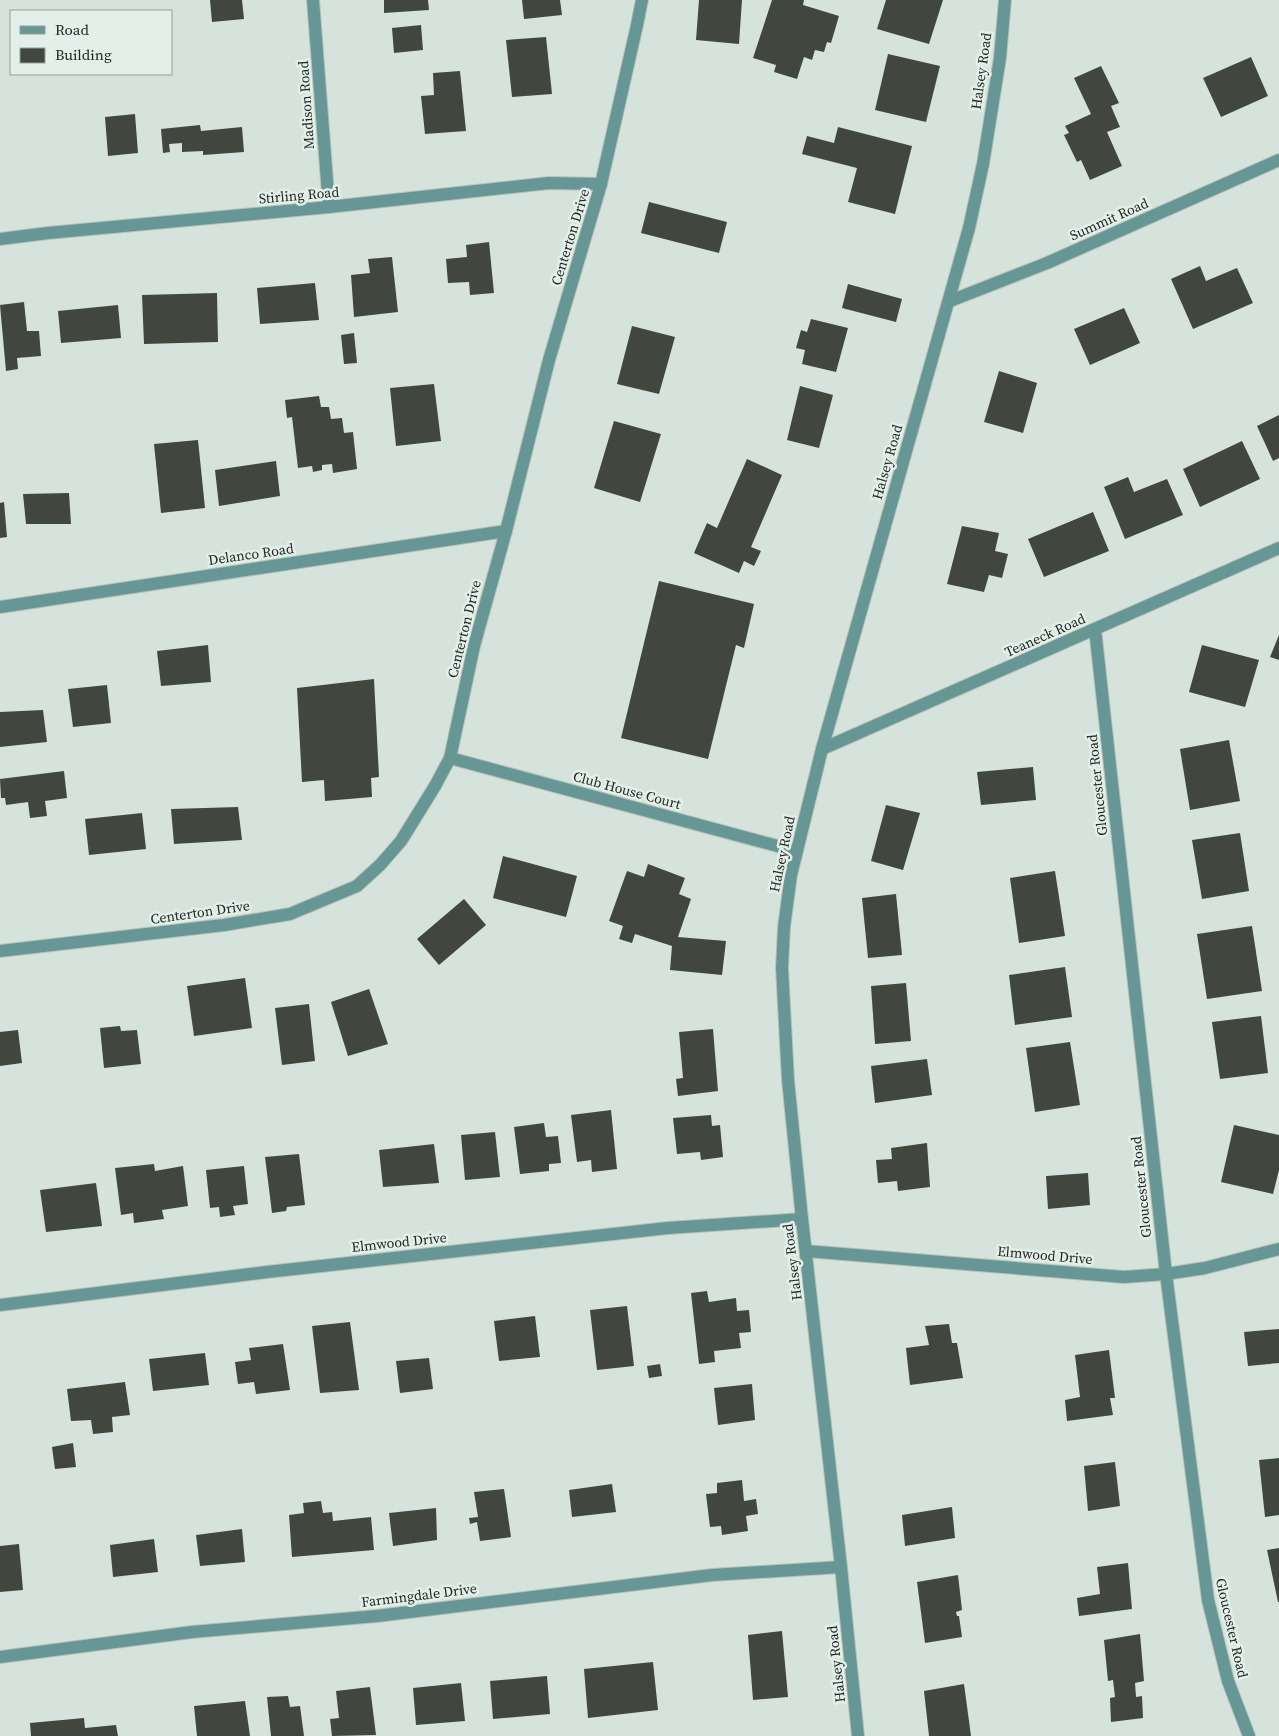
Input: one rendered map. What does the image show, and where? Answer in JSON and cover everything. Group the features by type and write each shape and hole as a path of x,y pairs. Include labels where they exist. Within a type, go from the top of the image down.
{"street":[{"name":"Madison Road","path":"312,0 329,207"},
{"name":"Centerton Drive","path":"0,952 224,925 290,914 357,886 380,866 401,841 450,758 474,646 506,531 548,360 601,184 642,0"},
{"name":"Halsey Road","path":"858,1736 788,1080 782,968 784,927 796,851 822,748 950,302 969,228 983,164 1000,58 1005,0"},
{"name":"Summit Road","path":"950,302 1047,263 1279,160"},
{"name":"Stirling Road","path":"0,239 329,207 548,183 601,184"},
{"name":"Delanco Road","path":"0,607 506,531"},
{"name":"Teaneck Road","path":"822,748 1279,548"},
{"name":"Gloucester Road","path":"1094,630 1166,1274 1208,1600 1228,1681 1249,1736"},
{"name":"Club House Court","path":"450,758 796,851"},
{"name":"Elmwood Drive","path":"0,1305 267,1272 668,1228 802,1219"},
{"name":"Elmwood Drive","path":"806,1251 1124,1277 1166,1274 1205,1268 1279,1249"},
{"name":"Farmingdale Drive","path":"0,1657 192,1632 377,1616 712,1575 841,1567"}],"building":[{"path":"210,0 242,0 244,19 212,22"},
{"path":"384,0 428,0 429,10 384,13"},
{"path":"522,0 560,0 562,15 524,19"},
{"path":"699,0 742,0 739,44 696,40"},
{"path":"772,0 804,0 803,5 839,16 831,43 827,42 824,52 815,50 812,60 804,57 797,79 774,72 776,65 753,58"},
{"path":"886,0 943,0 929,44 877,29"},
{"path":"421,25 423,50 394,53 392,28"},
{"path":"546,37 552,94 512,97 506,40"},
{"path":"888,54 940,66 926,122 875,110"},
{"path":"1251,57 1268,96 1221,117 1203,78"},
{"path":"1101,66 1119,103 1111,106 1120,127 1107,132 1122,166 1090,180 1081,160 1077,162 1064,135 1069,133 1065,126 1091,114 1074,78"},
{"path":"460,71 466,131 425,134 421,96 434,95 433,73"},
{"path":"135,114 138,153 108,156 105,117"},
{"path":"200,125 201,131 242,127 244,152 203,155 203,151 182,152 182,143 169,144 170,152 163,153 161,129"},
{"path":"838,127 912,146 895,214 848,202 857,168 802,154 807,136 834,143"},
{"path":"649,202 727,222 719,253 641,233"},
{"path":"489,242 494,293 470,295 469,282 448,283 446,259 467,257 466,245"},
{"path":"392,257 398,312 354,317 351,275 370,273 368,259"},
{"path":"1200,266 1206,281 1237,268 1253,303 1193,329 1171,279"},
{"path":"315,283 319,320 260,324 257,288"},
{"path":"848,284 902,299 896,322 842,308"},
{"path":"217,293 218,342 144,344 142,295"},
{"path":"24,302 27,331 39,331 41,356 17,358 18,369 6,371 0,305"},
{"path":"118,305 121,338 61,343 58,311"},
{"path":"1124,308 1140,343 1090,365 1074,329"},
{"path":"811,319 848,328 836,372 802,364 805,350 796,348 801,330 807,332"},
{"path":"632,326 675,337 659,394 617,384"},
{"path":"354,333 357,363 344,364 341,335"},
{"path":"999,371 1037,383 1023,433 984,422"},
{"path":"434,384 441,441 396,446 390,388"},
{"path":"800,386 833,395 819,448 787,440"},
{"path":"319,396 321,407 329,407 331,419 342,418 344,433 353,432 357,469 333,473 332,464 322,465 322,470 313,472 312,466 298,468 292,417 287,418 285,400"},
{"path":"1279,415 1279,458 1273,461 1257,426"},
{"path":"614,421 661,434 640,502 594,488"},
{"path":"198,440 205,508 161,513 154,444"},
{"path":"1242,441 1260,479 1200,507 1183,469"},
{"path":"747,459 782,475 751,547 761,551 754,566 744,561 739,573 694,553 707,523 717,528"},
{"path":"276,461 280,496 219,506 215,470"},
{"path":"1128,477 1134,492 1167,479 1183,515 1125,539 1104,487"},
{"path":"69,493 71,524 26,524 23,494"},
{"path":"4,502 7,537 0,538 0,503"},
{"path":"1093,512 1109,551 1044,577 1028,539"},
{"path":"962,526 999,533 995,551 1008,554 1002,578 989,575 984,592 947,584"},
{"path":"659,581 754,604 744,648 736,645 708,759 621,738"},
{"path":"1279,635 1279,660 1270,657"},
{"path":"208,645 211,682 161,686 157,651"},
{"path":"1202,645 1259,660 1245,707 1189,692"},
{"path":"374,679 379,777 371,778 372,797 325,801 324,780 302,782 297,688"},
{"path":"107,685 111,723 73,727 68,689"},
{"path":"43,710 47,742 0,747 0,712"},
{"path":"1229,740 1240,801 1190,810 1180,749"},
{"path":"1033,767 1036,800 981,805 977,772"},
{"path":"64,771 67,798 45,801 47,816 30,818 28,802 6,805 5,798 1,798 0,779"},
{"path":"886,805 920,813 903,870 871,861"},
{"path":"238,807 242,840 174,844 171,809"},
{"path":"142,813 146,849 89,855 85,819"},
{"path":"1240,833 1249,891 1202,899 1192,840"},
{"path":"503,856 577,876 566,917 493,898"},
{"path":"648,864 685,878 679,894 691,899 678,937 726,941 722,975 670,970 672,946 635,934 632,943 619,939 623,926 609,921 627,871 644,877"},
{"path":"1055,871 1065,936 1019,943 1010,878"},
{"path":"896,894 902,955 868,958 862,898"},
{"path":"464,899 486,925 439,965 417,939"},
{"path":"1252,926 1262,991 1207,999 1197,934"},
{"path":"1065,967 1072,1017 1015,1025 1009,975"},
{"path":"245,978 252,1028 194,1036 187,986"},
{"path":"906,983 911,1041 875,1044 871,986"},
{"path":"369,989 388,1044 348,1056 331,1002"},
{"path":"309,1004 315,1061 282,1065 275,1008"},
{"path":"1261,1016 1268,1073 1220,1079 1212,1022"},
{"path":"120,1026 121,1031 137,1030 141,1064 104,1068 100,1028"},
{"path":"713,1029 718,1091 678,1096 676,1079 683,1078 679,1032"},
{"path":"18,1030 22,1063 0,1066 0,1032"},
{"path":"1070,1042 1080,1105 1035,1112 1026,1048"},
{"path":"927,1059 932,1095 875,1103 871,1066"},
{"path":"611,1110 617,1169 592,1172 591,1160 577,1162 571,1115"},
{"path":"711,1115 712,1126 720,1125 723,1157 701,1160 700,1152 677,1154 673,1118"},
{"path":"544,1123 546,1137 558,1136 561,1163 549,1164 549,1171 520,1174 514,1127"},
{"path":"1234,1125 1279,1135 1279,1170 1273,1194 1221,1182"},
{"path":"495,1132 500,1177 465,1180 461,1135"},
{"path":"927,1143 930,1187 898,1191 897,1181 878,1183 876,1160 892,1159 891,1148"},
{"path":"434,1144 439,1183 383,1187 379,1150"},
{"path":"299,1154 305,1205 287,1207 286,1211 272,1213 265,1157"},
{"path":"154,1164 155,1171 183,1166 188,1206 162,1210 164,1219 134,1223 133,1213 121,1215 115,1168"},
{"path":"244,1166 248,1204 233,1206 235,1215 220,1217 219,1207 210,1208 206,1170"},
{"path":"1088,1173 1090,1205 1048,1209 1046,1176"},
{"path":"96,1183 102,1226 46,1232 40,1190"},
{"path":"707,1291 709,1302 736,1298 737,1311 749,1310 751,1332 739,1333 741,1348 714,1351 715,1362 699,1364 691,1293"},
{"path":"627,1306 634,1366 597,1370 590,1310"},
{"path":"535,1316 540,1357 499,1361 494,1321"},
{"path":"350,1322 359,1390 320,1393 312,1326"},
{"path":"949,1324 952,1343 957,1343 963,1378 910,1385 906,1348 929,1345 925,1326"},
{"path":"1279,1329 1279,1363 1248,1366 1244,1332"},
{"path":"283,1344 290,1390 256,1394 254,1382 238,1384 235,1362 251,1360 249,1348"},
{"path":"1109,1350 1115,1398 1110,1398 1113,1415 1067,1421 1065,1400 1080,1397 1075,1355"},
{"path":"205,1353 209,1385 153,1391 149,1359"},
{"path":"429,1358 433,1389 400,1393 396,1361"},
{"path":"660,1364 662,1376 649,1378 647,1366"},
{"path":"125,1382 130,1415 112,1417 113,1432 93,1434 91,1420 71,1421 67,1389"},
{"path":"752,1384 755,1420 718,1425 714,1388"},
{"path":"73,1443 76,1467 55,1469 52,1447"},
{"path":"1279,1458 1279,1515 1265,1517 1259,1460"},
{"path":"1115,1462 1120,1506 1088,1511 1084,1466"},
{"path":"742,1480 744,1501 756,1499 758,1514 746,1516 748,1531 722,1535 721,1526 710,1527 706,1494 717,1493 717,1483"},
{"path":"612,1484 616,1512 572,1517 569,1490"},
{"path":"504,1489 511,1537 480,1541 477,1522 470,1524 469,1518 478,1517 474,1492"},
{"path":"321,1501 323,1513 332,1512 333,1521 371,1517 374,1550 292,1557 289,1515 304,1513 303,1503"},
{"path":"952,1507 955,1538 905,1546 902,1515"},
{"path":"436,1508 437,1540 393,1546 389,1513"},
{"path":"242,1529 245,1562 200,1566 196,1535"},
{"path":"154,1539 158,1572 113,1577 110,1545"},
{"path":"19,1544 23,1590 0,1592 0,1546"},
{"path":"1279,1548 1279,1602 1278,1602 1267,1550"},
{"path":"1128,1563 1132,1609 1079,1616 1077,1598 1100,1594 1097,1567"},
{"path":"958,1575 962,1610 956,1612 957,1616 959,1616 962,1637 925,1643 917,1582"},
{"path":"782,1631 788,1697 753,1700 748,1635"},
{"path":"1140,1634 1144,1681 1135,1683 1136,1697 1142,1696 1143,1718 1111,1722 1110,1698 1115,1697 1113,1680 1108,1681 1104,1640"},
{"path":"653,1662 658,1710 588,1718 584,1669"},
{"path":"547,1676 550,1714 493,1719 490,1681"},
{"path":"461,1683 465,1721 416,1725 413,1688"},
{"path":"964,1684 971,1736 929,1736 924,1691"},
{"path":"370,1687 376,1735 332,1736 330,1719 339,1718 336,1691"},
{"path":"288,1696 290,1707 300,1706 304,1736 271,1736 267,1697"},
{"path":"245,1701 250,1736 197,1736 194,1706"},
{"path":"84,1718 85,1728 116,1725 118,1736 31,1736 30,1723"}]}
